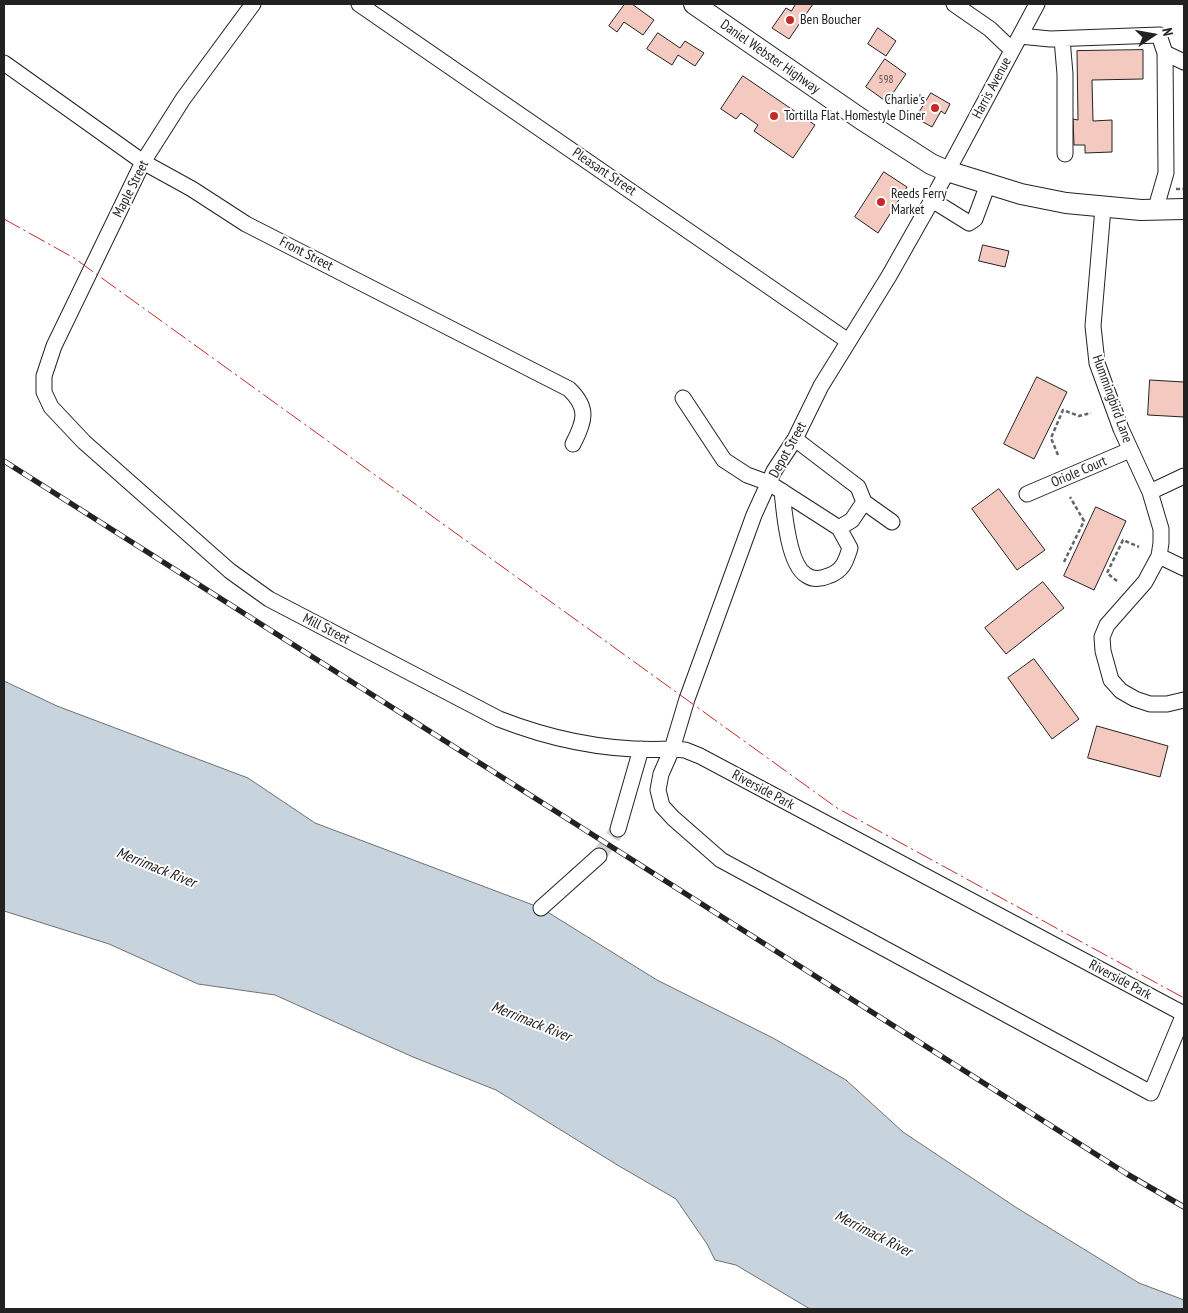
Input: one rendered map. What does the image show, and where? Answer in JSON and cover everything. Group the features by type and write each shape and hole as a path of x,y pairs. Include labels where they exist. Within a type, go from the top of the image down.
{"main road":[{"name":"Daniel Webster Highway","path":"694,4 861,120 931,164 948,172 1042,199 1102,208 1155,211 1184,209"}],"street":[{"name":"Maple Street","path":"44,392 44,376 54,346 143,162 183,99 253,4"},
{"name":"Pleasant Street","path":"360,4 848,342"},
{"path":"954,4 990,29 1012,50"},
{"name":"Harris Avenue","path":"948,172 1037,4"},
{"path":"1020,36 1062,39 1159,35 1165,53 1166,173 1155,211"},
{"path":"1062,39 1065,74 1065,154"},
{"path":"1165,53 1184,62"},
{"name":"Front Street","path":"4,62 143,162 192,189 246,224 569,389 577,396 583,409 584,421 573,444"},
{"name":"Depot Street","path":"672,749 687,699 754,515 776,487 774,471 795,439 821,386 889,276 948,172"},
{"path":"932,200 969,223 975,219 988,184"},
{"name":"Hummingbird Lane","path":"1102,208 1094,304 1094,344 1097,363 1130,450 1150,492 1161,529 1159,556 1153,570 1146,582 1107,625 1102,637 1103,651 1111,680 1121,691 1134,699 1150,704 1167,704 1184,700"},
{"name":"Mill Street","path":"44,392 51,407 84,442 230,571 269,599 499,719 529,731 561,740 592,745 641,749 672,749"},
{"path":"683,398 724,460 747,475 776,487 839,528 850,548 846,564 839,571 816,579 805,575 795,562 776,487"},
{"path":"795,439 858,487 864,502 892,522"},
{"name":"Oriole Court","path":"1027,494 1130,450"},
{"path":"1150,492 1184,476"},
{"path":"839,528 852,520 864,502"},
{"path":"1159,556 1184,568"},
{"path":"618,829 641,749"},
{"name":"Riverside Park","path":"672,749 685,750 700,756 1184,1014 1151,1093 721,860 662,806 658,790 661,774 672,749"},
{"path":"542,908 599,856"}],"path":[{"path":"1058,456 1050,438 1063,410 1079,416 1091,413"},
{"path":"1064,562 1084,521 1070,497"},
{"path":"1117,581 1107,573 1123,540 1139,547"}],"water":[{"name":"Merrimack River","path":"4,681 57,706 248,778 315,823 541,908 657,980 773,1038 846,1080 903,1132 1017,1208 1139,1283 1184,1300 1184,1309 810,1309 736,1265 715,1260 707,1244 676,1199 496,1090 413,1057 275,995 198,984 109,944 4,911"}],"building":[{"path":"625,4 632,4 654,20 643,35 624,22 617,32 609,26"},
{"name":"Ben Boucher","path":"796,4 813,4 789,39 772,28 786,8 791,11"},
{"path":"878,28 896,41 886,56 868,44"},
{"path":"658,33 680,48 685,41 704,53 695,66 678,55 672,65 647,49"},
{"path":"1143,50 1143,79 1092,80 1093,121 1112,120 1112,152 1085,153 1085,145 1074,145 1073,119 1078,120 1077,51"},
{"path":"885,59 906,74 887,102 866,87"},
{"name":"Tortilla Flat","path":"743,76 815,125 793,158 754,131 758,125 741,113 736,119 721,109"},
{"name":"Charlie's Homestyle Diner","path":"931,93 950,104 945,114 941,111 932,127 916,118"},
{"name":"Reeds Ferry Market","path":"884,172 907,187 878,233 855,217"},
{"path":"983,245 1009,251 1005,267 979,261"},
{"path":"1037,377 1067,392 1034,459 1004,444"},
{"path":"1150,380 1184,382 1184,417 1148,415"},
{"path":"999,489 1045,550 1017,570 972,509"},
{"path":"1096,507 1126,521 1094,590 1064,576"},
{"path":"1043,582 1064,608 1006,654 985,628"},
{"path":"1034,659 1079,719 1052,739 1008,678"},
{"path":"1097,726 1168,746 1160,777 1088,758"}],"tunnel":[{"path":"599,856 618,829"}],"railway":[{"path":"4,461 1127,1174 1184,1207"}],"power":[{"path":"4,219 74,258 837,808 1184,998"}],"place":[{"name":"Ben Boucher","path":"790,20"},
{"name":"Charlie's Homestyle Diner","path":"935,108"},
{"name":"Tortilla Flat","path":"774,116"},
{"name":"Reeds Ferry Market","path":"881,202"}]}
